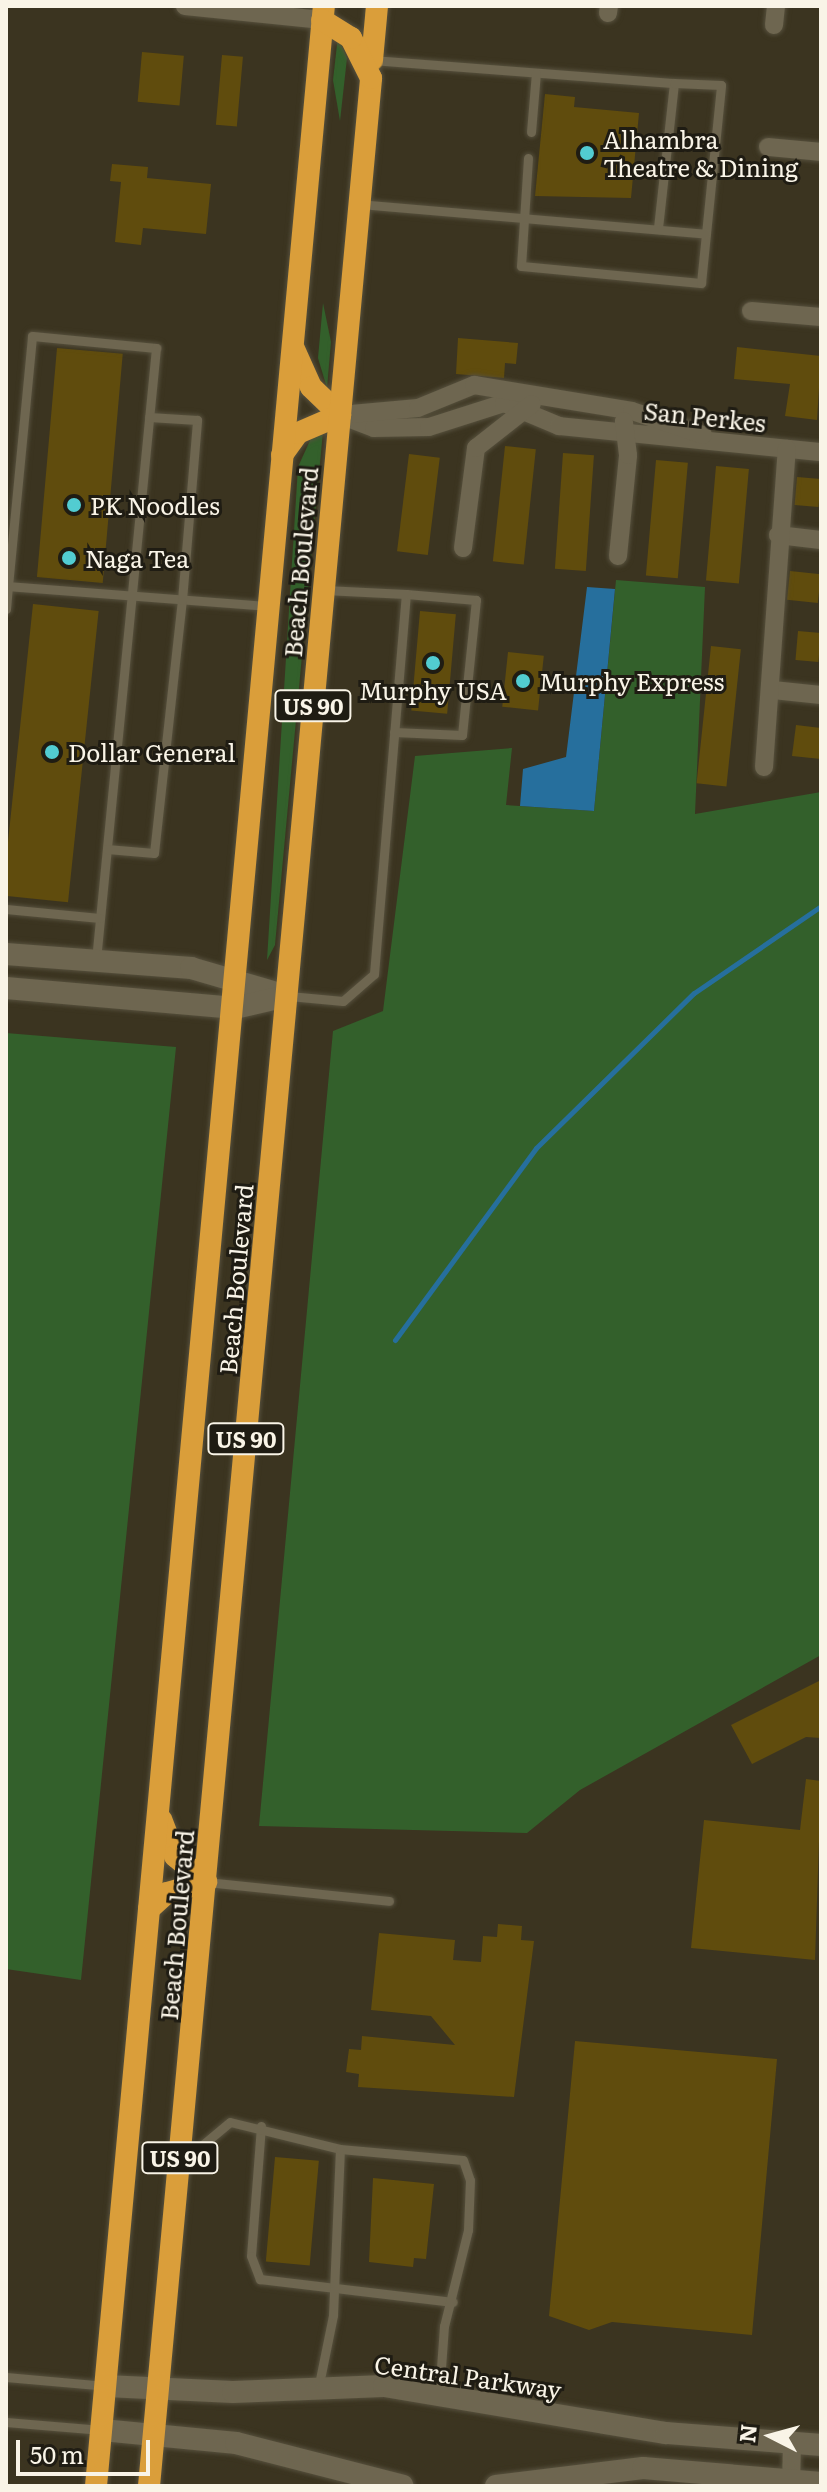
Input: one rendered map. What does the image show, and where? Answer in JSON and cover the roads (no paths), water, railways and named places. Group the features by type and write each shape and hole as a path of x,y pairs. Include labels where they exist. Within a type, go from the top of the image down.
{"highway":[{"path":"323,13 349,6"},
{"name":"Beach Boulevard","path":"149,2486 377,6"},
{"path":"323,13 351,38 372,69"},
{"name":"US 90","path":"96,2486 235,1008 268,606 323,13"},
{"path":"282,455 307,428 340,415 311,387 292,346"},
{"path":"158,1810 175,1856 206,1882"},
{"path":"149,1909 167,1893 206,1882"}],"street":[{"path":"185,6 323,13"},
{"path":"774,25 776,6"},
{"path":"768,147 821,152"},
{"path":"751,311 821,317"},
{"path":"340,415 418,408 474,385 531,405 623,410 719,442"},
{"name":"San Perkes","path":"340,415 374,428 429,427 504,403 531,405 559,426 787,449 778,535 773,690 764,767"},
{"path":"463,548 476,448 531,405"},
{"path":"618,556 625,432 623,410"},
{"path":"787,449 821,452"},
{"path":"778,535 821,540"},
{"path":"773,690 821,695"},
{"path":"6,954 96,960 237,976 287,996"},
{"path":"6,988 235,1008 287,996"},
{"name":"Central Parkway","path":"106,2386 159,2389 384,2386 666,2433 821,2445"},
{"path":"102,2430 236,2443 403,2486"},
{"path":"791,2483 792,2443"},
{"path":"496,2486 643,2468 791,2483 821,2483"}],"lane":[{"path":"372,69 536,73 721,85 701,283 521,266 528,158"},
{"path":"531,132 536,73"},
{"path":"658,229 674,83"},
{"path":"359,204 706,234"},
{"path":"6,609 32,336 156,348 96,960"},
{"path":"107,849 154,853 182,600 197,420 149,417"},
{"path":"8,586 268,606"},
{"path":"324,590 476,600 462,735 394,732"},
{"path":"287,996 343,1001 374,974 406,594"},
{"path":"6,909 100,918"},
{"path":"206,1882 389,1901"},
{"path":"180,2164 230,2122 261,2126 340,2149 463,2160 470,2180 468,2230 439,2395"},
{"path":"261,2126 251,2256 260,2279 453,2302"},
{"path":"318,2389 333,2289 340,2149"},
{"path":"6,2377 106,2386"},
{"path":"6,2422 102,2430"}],"water":[{"path":"587,587 615,589 594,811 520,806 523,769 566,757"}],"waterway":[{"path":"395,1340 536,1148 694,993 821,906"}],"place":[{"name":"Alhambra Theatre & Dining","path":"587,153"},
{"name":"PK Noodles","path":"74,505"},
{"name":"Naga Tea","path":"69,558"},
{"name":"Murphy USA","path":"433,663"},
{"name":"Murphy Express","path":"523,681"},
{"name":"Dollar General","path":"52,752"}]}
